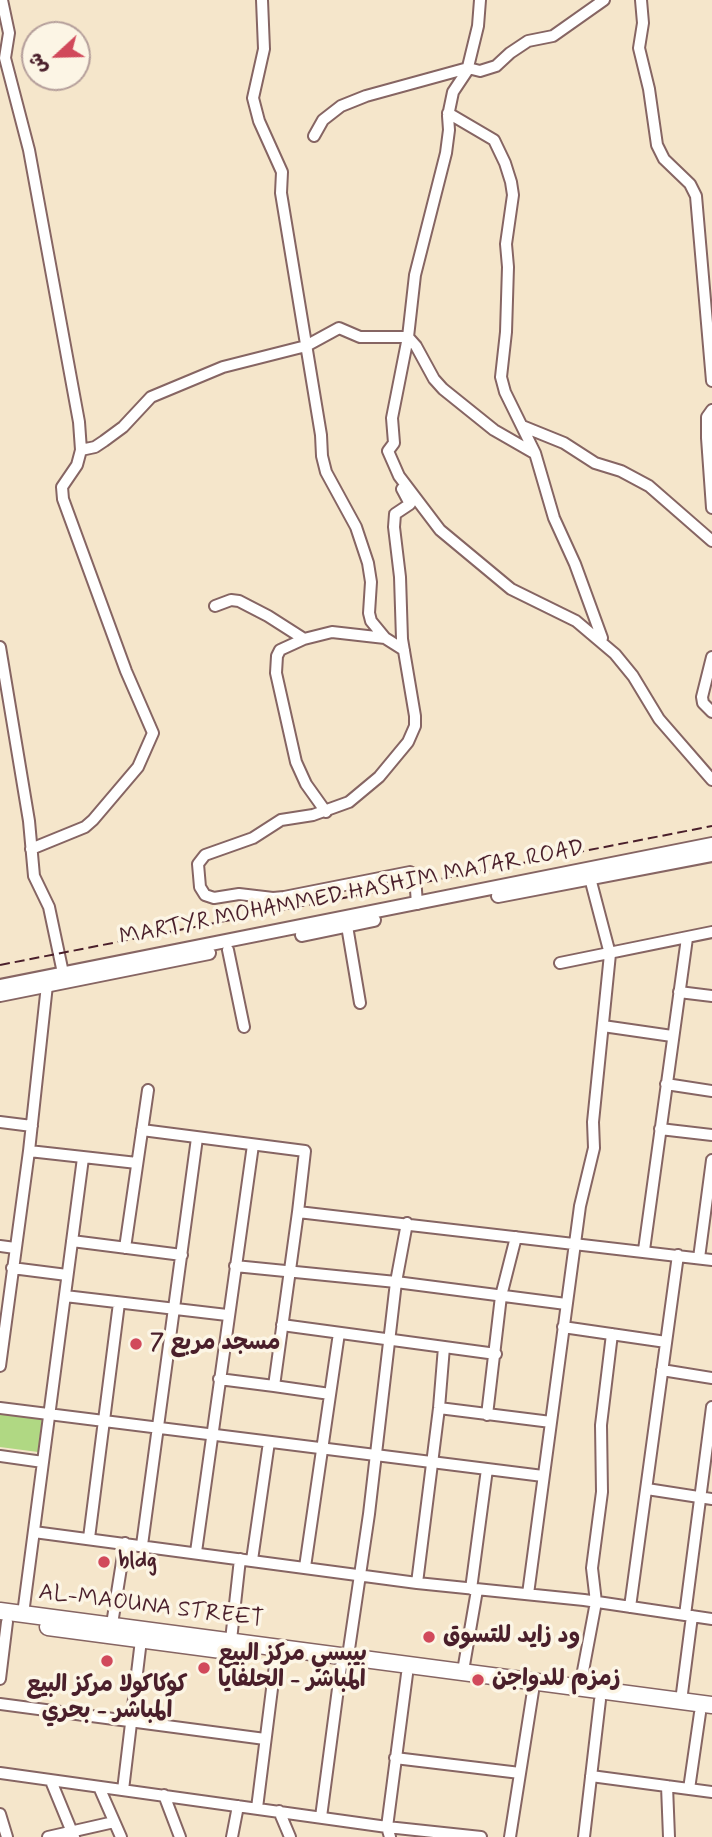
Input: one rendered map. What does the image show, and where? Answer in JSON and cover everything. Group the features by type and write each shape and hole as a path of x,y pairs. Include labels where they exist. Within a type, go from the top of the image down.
{"highway":[{"name":"AL-MAOUNA STREET","path":"2,1618 23,1614 231,1640 344,1661 463,1671 681,1700 708,1711"},
{"path":"2,1618 141,1640 276,1657 344,1661 407,1674 600,1700 708,1711"}],"main road":[{"name":"MARTYR MOHAMMED HASHIM MATAR ROAD","path":"0,986 712,845"},
{"name":"MARTYR MOHAMMED HASHIM MATAR ROAD","path":"0,995 712,855"}],"street":[{"path":"2,0 9,33 5,58 29,150 79,422 81,450 77,466 62,487 65,509 126,671 153,733 138,767 93,820 85,827 32,849"},
{"path":"262,0 264,48 253,98 259,121 282,172 281,192 326,472 356,527 370,571 369,613 372,621 384,638 404,650"},
{"path":"417,904 415,876 410,872 284,897 239,894 214,898 202,891 198,864 205,855 244,842 281,820 326,812 349,802 362,793 393,761 412,734 415,716 404,650 395,514 410,504 388,451 394,443 392,418 408,337 415,275 446,153 448,113 453,92 468,68 478,26 480,0"},
{"path":"314,136 323,120 341,106 366,96 468,68 480,71 496,66 528,41 553,36 604,0"},
{"path":"641,0 643,23 639,48 649,89 657,145 664,159 690,184 696,196 712,381"},
{"path":"448,113 494,140 511,182 513,195 506,244 508,285 501,377 535,453 554,518 575,564 604,644"},
{"path":"81,450 95,447 123,427 151,397 223,367 306,346 339,328 360,337 408,337 443,389 494,429 535,453"},
{"path":"712,410 707,417 707,439 712,509"},
{"path":"522,426 564,443 595,463 649,486 712,541"},
{"path":"399,476 440,530 500,580 525,597 576,621 604,644 628,668 652,710 712,780"},
{"path":"215,606 231,600 239,601 304,639"},
{"path":"326,812 306,784 296,762 276,673 276,656 280,650 304,639 332,632 384,638"},
{"path":"0,648 34,876 49,907 63,973"},
{"path":"712,657 702,697 703,703 712,712"},
{"path":"528,1594 574,1244 583,1189 594,1148 593,1122 610,954 590,877"},
{"path":"347,926 360,1003"},
{"path":"560,963 712,932"},
{"path":"644,1250 687,938"},
{"path":"228,950 243,1027"},
{"path":"0,1366 29,1151 47,985"},
{"path":"679,992 712,996"},
{"path":"603,1026 672,1036"},
{"path":"666,1084 712,1091"},
{"path":"125,1248 148,1090"},
{"path":"0,1122 32,1126"},
{"path":"660,1129 712,1135"},
{"path":"142,1130 305,1151 274,1386"},
{"path":"142,1545 197,1138"},
{"path":"195,1552 253,1144"},
{"path":"29,1151 137,1163"},
{"path":"23,1614 83,1158"},
{"path":"699,1258 712,1160"},
{"path":"299,1212 712,1259"},
{"path":"321,1817 344,1661 361,1576 396,1282 407,1223"},
{"path":"487,1415 501,1296 516,1237"},
{"path":"72,1241 182,1255"},
{"path":"0,1245 15,1248"},
{"path":"630,1607 678,1255"},
{"path":"235,1266 396,1282 566,1304"},
{"path":"12,1268 67,1275"},
{"path":"65,1296 227,1315"},
{"path":"89,1538 119,1303"},
{"path":"282,1325 496,1354"},
{"path":"563,1327 666,1342"},
{"path":"305,1567 339,1332"},
{"path":"580,1687 596,1602 592,1568 602,1492 601,1425 612,1335"},
{"path":"417,1583 444,1347"},
{"path":"662,1370 712,1378"},
{"path":"219,1379 330,1394"},
{"path":"681,1700 688,1616 706,1498 712,1407"},
{"path":"0,1408 543,1476"},
{"path":"439,1408 551,1422"},
{"path":"231,1640 269,1442"},
{"path":"0,1456 43,1462"},
{"path":"463,1671 487,1469"},
{"path":"647,1489 706,1498"},
{"path":"34,1532 712,1619"},
{"path":"112,1625 125,1543"},
{"path":"0,1679 2,1618"},
{"path":"123,1790 141,1640"},
{"path":"257,1808 276,1657"},
{"path":"388,1832 407,1674"},
{"path":"510,1837 533,1691"},
{"path":"584,1837 600,1700"},
{"path":"0,1704 265,1739"},
{"path":"689,1789 708,1711"},
{"path":"395,1758 520,1773"},
{"path":"0,1773 321,1817 388,1832 481,1837"},
{"path":"591,1776 712,1792"},
{"path":"51,1781 73,1835"},
{"path":"667,1786 669,1837"},
{"path":"99,1787 121,1837"},
{"path":"164,1795 180,1837"},
{"path":"232,1837 238,1806"},
{"path":"279,1811 290,1837"},
{"path":"0,1814 7,1837"},
{"path":"48,1837 73,1835 114,1822"}],"green space":[{"path":"0,1412 42,1418 38,1452 0,1447"}],"railway":[{"path":"0,965 712,826"}],"place":[{"name":"مسجد مربع 7","path":"136,1344"},
{"name":"bldg","path":"104,1562"},
{"name":"ود زايد للتسوق","path":"429,1637"},
{"name":"كوكاكولا مركز البيع المباشر - بحري","path":"107,1661"},
{"name":"بيبسي مركز البيع المباشر - الحلفايا","path":"204,1668"},
{"name":"زمزم للدواجن","path":"478,1680"}]}
